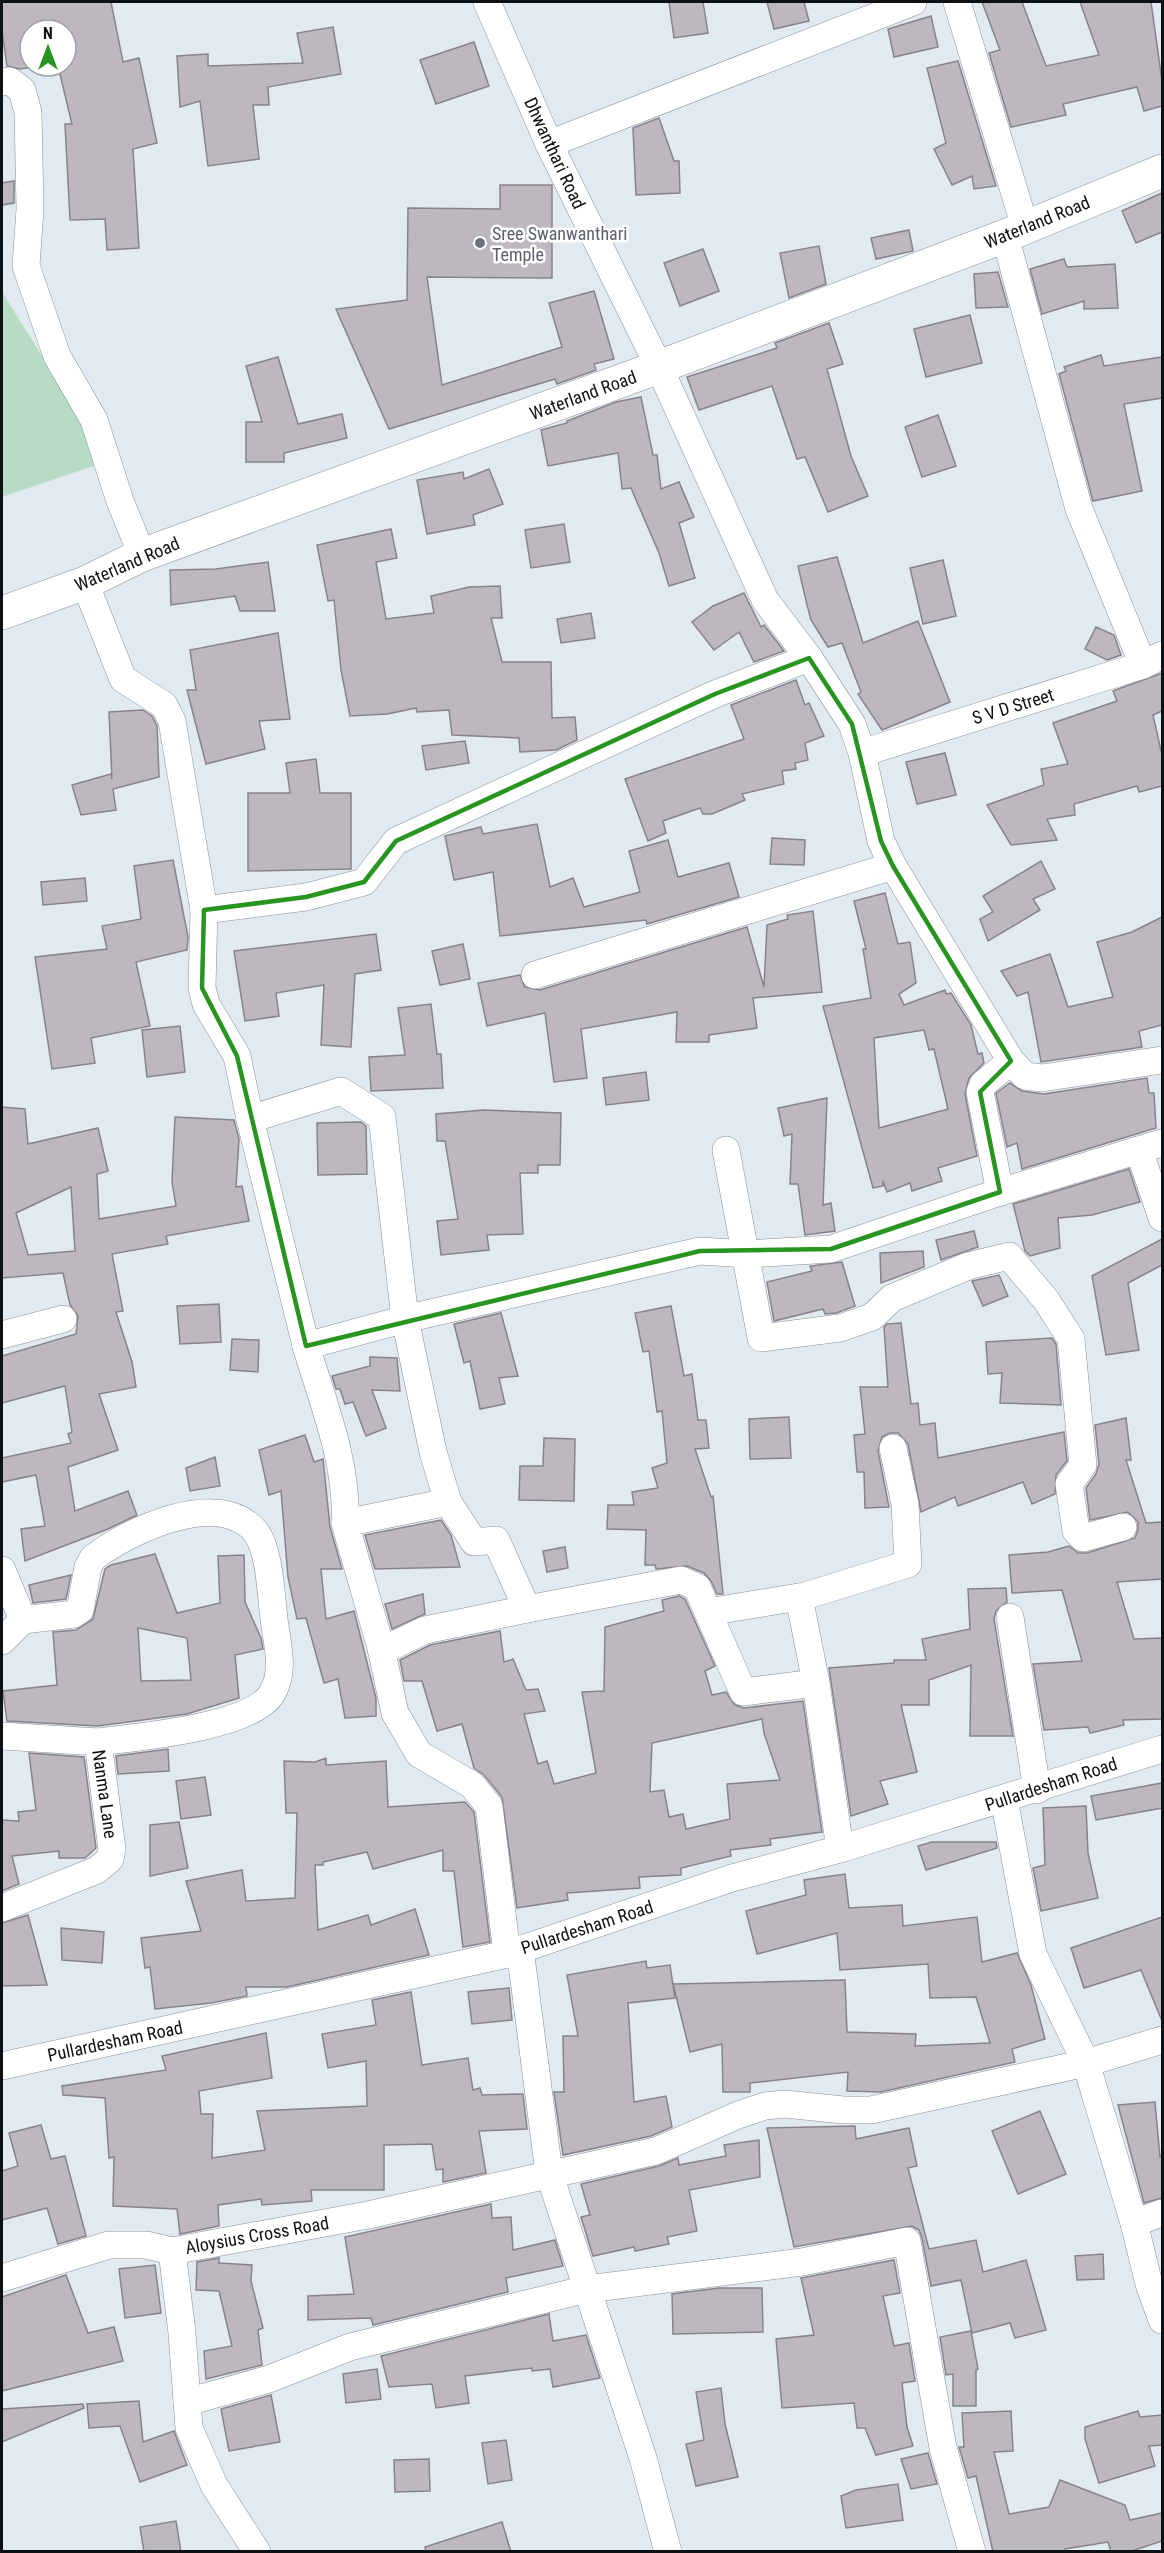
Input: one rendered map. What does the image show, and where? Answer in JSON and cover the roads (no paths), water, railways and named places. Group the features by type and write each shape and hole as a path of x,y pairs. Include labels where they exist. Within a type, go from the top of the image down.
{"main road":[{"name":"Waterland Road","path":"2,614 85,583 142,555 658,367 1015,232 1162,171"}],"street":[{"name":"Dhwanthari Road","path":"487,2 549,144 658,367 765,600 808,658 852,724 862,753 881,841 893,866 1011,1061"},
{"path":"549,144 913,2"},
{"path":"957,2 1015,232 1079,509 1153,660"},
{"path":"2,82 10,81 22,90 28,112 30,209 26,266 57,356 94,420 120,501 142,555"},
{"path":"85,583 123,680 164,705 172,721 204,910 202,988 206,1004 237,1056 250,1119 306,1346 336,1446 345,1507 345,1523 381,1647 395,1713 419,1754 472,1785 489,1806 549,2173 643,2458 668,2552"},
{"path":"204,910 306,897 364,882 396,841 715,694 808,658"},
{"name":"S V D Street","path":"862,753 1153,660"},
{"path":"535,975 893,866"},
{"path":"1000,1192 980,1092 983,1084 1011,1061 1025,1076 1042,1078 1162,1060"},
{"path":"250,1119 341,1091 382,1117 405,1319 432,1452 448,1502 474,1542 496,1540 527,1609"},
{"path":"306,1346 405,1319 700,1251 747,1254 831,1249 1000,1192 1151,1147 1162,1218"},
{"path":"726,1150 761,1338 840,1328 872,1317 892,1298 969,1266 1009,1256 1046,1300 1071,1339 1083,1465 1069,1484 1077,1531 1083,1538 1124,1527"},
{"path":"2,1335 63,1319"},
{"path":"708,1612 799,1597 908,1564 905,1504 893,1449"},
{"path":"345,1523 448,1502"},
{"path":"2,1641 23,1620 74,1614 80,1610 88,1567 93,1558 170,1517 202,1512 232,1516 255,1531 265,1554 279,1659 278,1676 271,1695 254,1709 183,1731 98,1742"},
{"path":"2,1570 23,1620"},
{"path":"381,1647 394,1645 425,1630 681,1580 697,1587 743,1692 816,1683"},
{"path":"799,1597 816,1683 840,1849"},
{"path":"1010,1617 1037,1790"},
{"name":"Nanma Lane","path":"2,1736 98,1742 112,1849 110,1859 97,1870 2,1908"},
{"name":"Pullardesham Road","path":"3,2060 514,1951 732,1878 840,1849 1037,1790 1162,1749"},
{"path":"1005,1799 1033,1954 1086,2063 1134,2223 1149,2284 1162,2320"},
{"name":"Aloysius Cross Road","path":"257,2552 214,2485 189,2428 182,2333 172,2251 368,2215 656,2151 738,2115 765,2106 785,2104 843,2110 871,2110 1086,2063 1162,2040"},
{"path":"1134,2223 1162,2213"},
{"path":"187,2402 269,2379 350,2347 587,2289 802,2262 907,2241 942,2448 972,2552"},
{"path":"8,2275 109,2245 146,2245 172,2251"}],"place":[{"name":"Sree Swanwanthari Temple","path":"480,243"}]}
